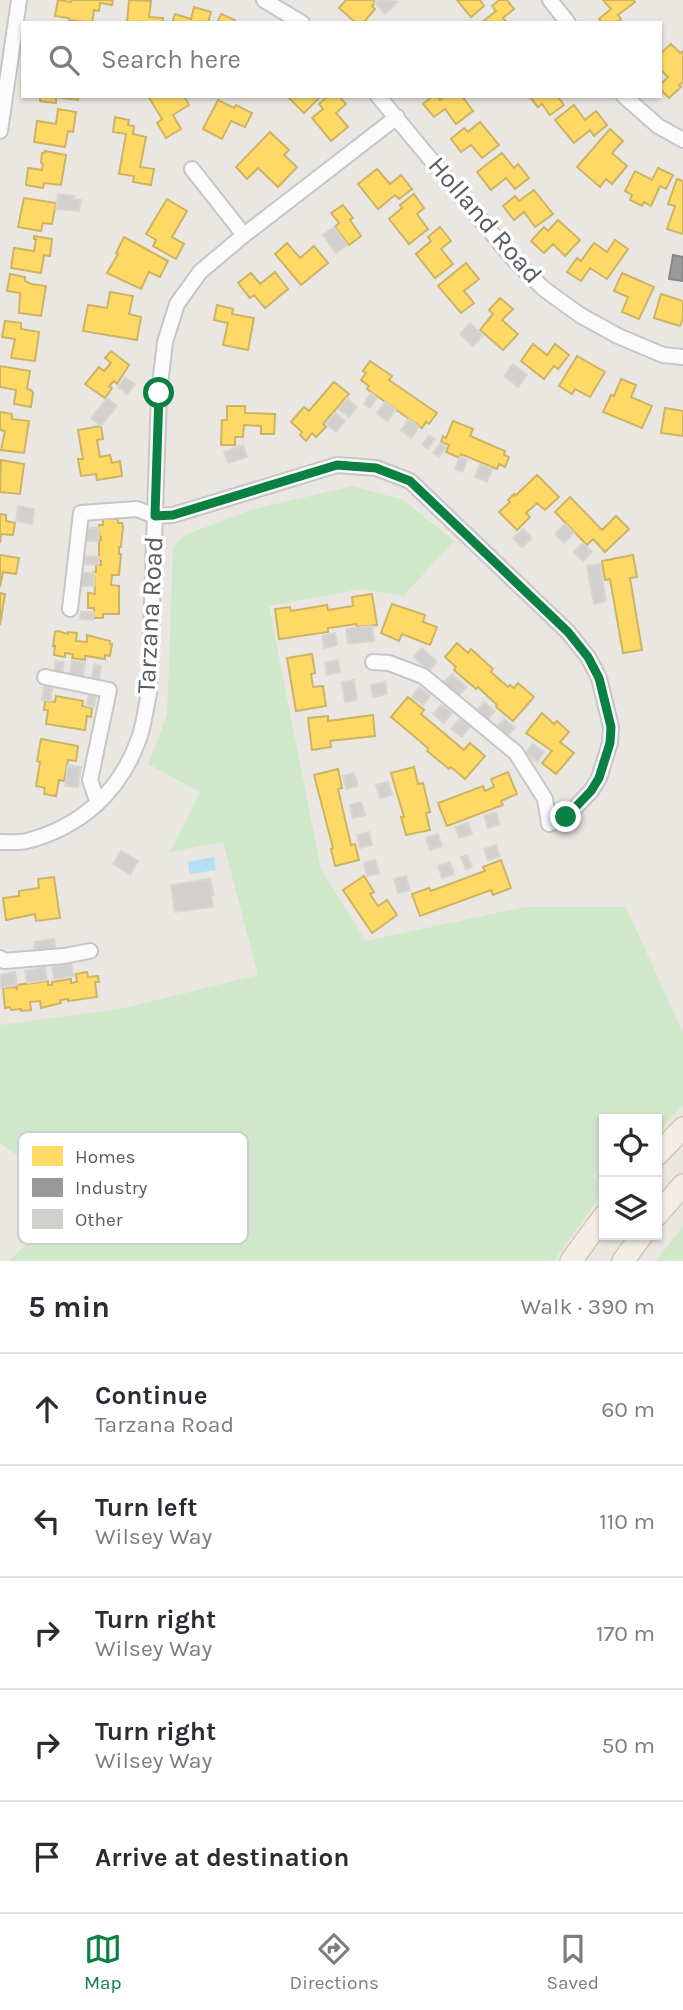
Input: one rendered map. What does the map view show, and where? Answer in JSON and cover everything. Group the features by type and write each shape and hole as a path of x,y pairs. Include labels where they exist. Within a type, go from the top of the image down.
{"main road":[{"path":"662,1150 683,1128"},
{"path":"662,1209 683,1185"},
{"path":"570,1261 599,1223"},
{"path":"623,1261 638,1240"}],"street":[{"path":"0,131 19,0"},
{"path":"264,0 299,21"},
{"path":"550,0 566,21"},
{"name":"Holland Road","path":"380,98 515,261 544,289 580,315 618,336 663,355 683,357"},
{"path":"626,98 658,126 683,140"},
{"name":"Tarzana Road","path":"0,842 25,842 88,814 120,778 139,740 149,694 159,393 165,342 177,304 200,272 244,234 397,117"},
{"path":"192,169 244,234"},
{"path":"70,609 81,513 137,509 155,516 173,515 337,465 376,468 410,481 568,632 588,657 599,678 611,727 610,743 599,778 591,791 566,817 549,824 545,799 516,753 422,676 388,663 373,662"},
{"path":"45,677 109,690 90,780 98,803"},
{"path":"0,958 4,961 90,951"}],"green space":[{"path":"352,486 404,500 454,541 403,596 362,589 269,606 321,869 366,941 524,907 626,907 683,1033 683,1106 662,1128 662,1114 599,1114 599,1198 554,1261 9,1261 26,1244 248,1244 248,1132 18,1132 18,1156 0,1143 0,1025 120,1009 258,975 223,842 170,852 200,792 148,764 167,715 173,548 183,536 250,510"},
{"path":"683,1226 683,1261 656,1261"}],"water":[{"path":"214,857 216,870 190,874 188,862"}],"building: Homes":[{"path":"58,0 113,0 112,5 100,3 99,11 94,10 92,21 69,20 55,16"},
{"path":"129,0 151,1 149,17 163,18 163,21 127,21"},
{"path":"346,0 375,2 372,6 375,9 365,21 354,21 339,8"},
{"path":"457,0 480,0 484,6 471,17"},
{"path":"499,0 507,0 514,9 503,18 505,21 484,21 496,11 492,6"},
{"path":"603,0 635,2 618,15 621,19 618,21 600,21 599,19 611,9"},
{"path":"194,7 211,12 209,21 173,21 175,14 191,19"},
{"path":"221,14 235,20 235,21 218,21"},
{"path":"671,44 680,53 683,51 683,82 669,98 662,91 662,83 668,77 662,71 662,52"},
{"path":"40,98 56,98 56,103 40,101"},
{"path":"149,98 185,98 189,105 173,115 181,129 166,138 157,123 162,119"},
{"path":"289,98 319,98 304,113"},
{"path":"326,98 341,98 346,104 336,113 348,127 331,141 312,118 323,109 319,104"},
{"path":"430,98 463,98 473,111 456,124 445,109 434,117 423,104"},
{"path":"531,98 559,98 564,105 550,115 542,104 538,107"},
{"path":"218,100 252,113 245,127 231,121 222,139 203,129"},
{"path":"574,105 585,120 596,111 607,125 594,136 590,130 574,143 555,120"},
{"path":"58,109 76,112 73,132 68,131 65,147 34,142 37,121 56,124"},
{"path":"115,117 129,120 128,125 134,126 133,134 146,137 140,167 154,169 151,185 133,182 134,176 119,174 126,134 113,132"},
{"path":"480,122 499,145 482,158 471,145 461,152 451,139 464,128 468,132"},
{"path":"610,129 623,141 612,153 627,166 612,184 606,179 600,187 577,167"},
{"path":"270,132 289,150 284,155 297,167 278,187 258,168 247,179 236,167"},
{"path":"45,151 66,155 61,185 44,183 43,188 26,185 28,168 42,170 42,153"},
{"path":"502,153 514,168 518,164 529,178 515,189 506,178 491,190 477,172"},
{"path":"658,168 673,175 666,189 660,186 651,206 644,202 642,206 630,200 632,195 625,191 635,171 652,180"},
{"path":"377,169 390,184 401,175 412,189 399,199 395,195 378,209 358,184"},
{"path":"677,179 683,181 683,234 667,229 675,206 668,204"},
{"path":"534,190 553,214 535,227 524,212 514,220 503,206 515,196 519,201"},
{"path":"414,194 424,208 417,214 428,229 409,244 389,219 402,208 400,205"},
{"path":"24,198 56,203 52,224 43,223 41,231 18,227"},
{"path":"167,199 187,211 172,237 184,244 176,259 153,246 156,240 146,234"},
{"path":"343,205 353,218 350,220 361,236 349,245 335,227 339,223 331,213"},
{"path":"558,220 580,240 565,256 553,244 544,253 531,241 544,227 548,231"},
{"path":"440,227 451,241 441,249 453,264 435,278 416,254 431,241 428,237"},
{"path":"34,236 52,239 50,256 44,255 41,273 11,268 14,248 34,251"},
{"path":"124,237 168,261 160,277 149,272 141,289 107,273"},
{"path":"615,240 628,249 607,279 590,268 581,281 567,272 577,258 581,261 594,243 607,252"},
{"path":"287,243 300,258 314,246 328,263 301,285 275,254"},
{"path":"466,263 479,279 464,291 474,303 461,313 438,286"},
{"path":"275,272 288,289 265,308 254,295 250,298 238,283 251,273 260,284"},
{"path":"622,273 654,287 639,319 622,312 628,297 614,291"},
{"path":"10,274 25,277 25,281 31,284 46,286 41,316 19,313 20,293 7,291"},
{"path":"110,292 133,296 129,314 141,317 137,340 83,331 88,305 107,308"},
{"path":"661,294 683,301 680,326 654,318"},
{"path":"500,298 513,309 502,320 518,334 503,350 480,330 493,314 489,310"},
{"path":"217,305 233,309 232,314 254,318 248,350 223,345 228,323 214,320"},
{"path":"5,321 21,323 21,329 39,332 35,361 11,358 15,339 2,337"},
{"path":"533,344 547,355 555,344 569,355 558,369 554,366 544,379 521,361"},
{"path":"111,351 129,365 117,384 114,381 109,386 112,388 105,398 85,384 99,367 104,371 111,363 105,358"},
{"path":"577,356 605,372 590,397 575,389 572,394 559,386"},
{"path":"370,361 392,376 389,380 437,413 429,424 426,422 422,428 367,389 369,386 361,380"},
{"path":"0,366 30,371 27,389 33,393 31,407 14,404 16,390 0,387"},
{"path":"621,379 636,385 631,397 652,406 642,428 603,412"},
{"path":"334,382 349,394 323,424 326,427 316,437 312,433 306,441 300,435 302,432 291,422 304,407 309,411"},
{"path":"227,406 245,406 245,413 275,414 274,434 261,434 261,426 244,425 243,437 235,437 235,445 221,445 222,420 227,420"},
{"path":"665,408 683,411 683,436 661,433"},
{"path":"0,412 12,414 12,419 29,421 24,453 1,450 5,431 0,430"},
{"path":"453,421 473,429 470,436 505,451 504,455 509,457 505,467 499,464 497,469 461,454 460,458 446,452 449,445 441,442 443,436 446,438"},
{"path":"101,426 103,439 97,440 100,457 110,455 112,463 120,461 122,476 97,480 96,474 81,476 78,459 83,459 78,430"},
{"path":"1,460 24,464 20,494 0,492"},
{"path":"537,475 559,497 545,510 537,503 526,513 530,517 517,530 499,512 514,494 515,496"},
{"path":"570,497 602,530 616,516 629,529 605,552 593,539 587,545 555,512"},
{"path":"0,514 6,515 6,521 15,523 13,535 1,534 0,543"},
{"path":"103,519 118,519 118,523 122,523 123,527 119,547 119,575 112,575 111,585 119,586 119,614 103,614 103,618 94,618 94,608 88,608 88,593 95,594 94,572 96,565 101,565 99,525 103,525"},
{"path":"0,555 19,558 16,574 3,572 0,587"},
{"path":"633,555 637,577 630,578 642,650 623,653 610,579 605,580 602,561"},
{"path":"0,593 5,594 0,625"},
{"path":"372,594 377,625 357,627 356,624 328,628 328,632 279,639 275,609 290,607 291,611 327,605 328,610 353,606 352,597"},
{"path":"392,604 425,615 423,622 437,627 430,645 402,634 399,641 381,633"},
{"path":"55,632 77,633 76,641 87,642 87,635 110,641 110,656 105,655 105,659 85,656 85,660 72,658 73,654 65,653 65,657 54,655"},
{"path":"457,643 468,653 471,649 508,687 510,685 514,688 518,683 534,697 513,721 478,687 476,689 454,670 456,667 445,657"},
{"path":"312,654 315,673 311,674 313,687 323,686 326,706 296,711 287,658"},
{"path":"56,696 83,701 82,706 92,708 91,717 87,716 85,730 46,724 48,710 44,710 45,701 55,702"},
{"path":"408,697 424,710 421,714 464,750 470,743 485,756 465,779 427,751 428,748 391,717"},
{"path":"542,713 569,732 560,742 574,753 556,774 542,763 552,751 526,733"},
{"path":"373,715 375,736 330,741 331,747 312,750 308,718 328,716 328,721"},
{"path":"41,739 78,746 76,761 68,760 64,781 59,780 56,796 44,794 45,788 36,786"},
{"path":"414,767 418,784 423,783 430,812 426,813 430,830 406,835 401,817 404,817 391,773"},
{"path":"338,769 342,788 338,789 351,845 355,844 359,860 335,866 314,775"},
{"path":"508,772 517,794 501,801 503,805 447,826 438,803 483,786 485,791 494,787 491,779"},
{"path":"501,860 511,888 493,895 491,890 420,916 412,894 429,888 431,891 485,871 483,867"},
{"path":"364,876 374,892 370,894 378,906 387,900 397,915 372,933 343,890"},
{"path":"54,877 60,918 36,921 35,914 6,920 3,898 19,896 19,891 39,888 38,879"},
{"path":"87,972 88,977 98,976 99,982 95,982 97,997 60,1000 61,1003 41,1008 40,1001 30,1002 31,1010 5,1008 3,988 17,989 17,985 48,981 48,985 52,985 52,982 71,979 71,983 77,982 76,974"}],"building: Industry":[{"path":"673,255 683,257 683,281 669,279"}],"building: Other":[{"path":"379,0 398,2 385,14 375,3"},
{"path":"58,194 75,196 74,199 81,200 79,211 56,209"},
{"path":"334,227 347,245 336,253 323,235"},
{"path":"470,323 483,335 473,346 460,334"},
{"path":"513,364 527,375 518,387 504,376"},
{"path":"125,377 135,384 127,394 118,387"},
{"path":"371,393 377,398 370,408 364,404"},
{"path":"107,398 117,406 101,426 91,418"},
{"path":"347,398 357,407 349,417 339,409"},
{"path":"385,402 396,410 387,421 377,413"},
{"path":"335,413 345,421 336,432 326,424"},
{"path":"409,419 419,427 411,438 401,430"},
{"path":"429,435 435,439 428,449 422,445"},
{"path":"441,443 446,447 439,457 433,453"},
{"path":"243,445 247,457 228,463 224,452"},
{"path":"460,457 467,460 462,472 455,469"},
{"path":"480,464 492,469 487,482 475,477"},
{"path":"18,506 34,509 32,524 16,521"},
{"path":"565,524 574,533 564,543 555,534"},
{"path":"86,528 99,528 98,541 85,541"},
{"path":"523,529 532,538 522,547 513,538"},
{"path":"583,543 592,552 583,561 574,552"},
{"path":"85,556 99,557 98,565 85,564"},
{"path":"600,564 606,601 594,604 587,566"},
{"path":"81,573 94,573 94,586 81,586"},
{"path":"81,612 94,612 93,620 80,619"},
{"path":"372,626 374,641 348,644 346,629"},
{"path":"335,633 337,645 324,648 322,636"},
{"path":"422,648 437,662 429,671 414,657"},
{"path":"338,660 340,672 327,675 325,663"},
{"path":"56,661 64,662 62,675 54,674"},
{"path":"72,661 85,663 83,676 70,674"},
{"path":"94,664 101,666 99,679 92,677"},
{"path":"452,674 466,687 458,696 443,683"},
{"path":"354,680 357,700 345,702 342,682"},
{"path":"385,682 387,694 373,697 371,685"},
{"path":"44,687 52,688 50,701 42,700"},
{"path":"419,687 430,696 423,705 412,697"},
{"path":"89,693 96,694 94,707 87,706"},
{"path":"484,702 495,711 487,720 476,712"},
{"path":"441,705 452,713 444,723 433,714"},
{"path":"459,719 470,727 462,737 451,729"},
{"path":"504,719 515,727 507,737 496,728"},
{"path":"533,744 544,752 537,762 526,753"},
{"path":"68,765 81,767 78,787 65,786"},
{"path":"354,773 358,786 346,789 343,776"},
{"path":"388,782 392,795 380,798 376,785"},
{"path":"361,802 365,815 353,818 350,805"},
{"path":"496,812 500,824 488,828 484,816"},
{"path":"468,823 472,834 459,838 455,827"},
{"path":"369,832 372,845 360,848 357,835"},
{"path":"438,834 442,846 430,850 426,838"},
{"path":"496,845 500,856 488,860 484,849"},
{"path":"121,851 138,861 130,874 113,864"},
{"path":"467,855 472,867 466,869 461,857"},
{"path":"375,860 379,873 367,876 364,863"},
{"path":"450,862 454,874 442,878 438,866"},
{"path":"406,876 410,890 398,893 394,879"},
{"path":"210,879 214,895 211,896 213,907 175,912 171,885"},
{"path":"54,939 56,952 36,955 34,942"},
{"path":"71,964 74,976 54,979 52,967"},
{"path":"45,967 47,980 27,983 25,971"},
{"path":"15,972 17,985 0,988 0,975"}],"route":[{"path":"159,393 155,516 173,515 337,465 376,468 410,481 568,632 588,657 599,678 611,727 610,743 599,778 591,791 566,817"}]}
